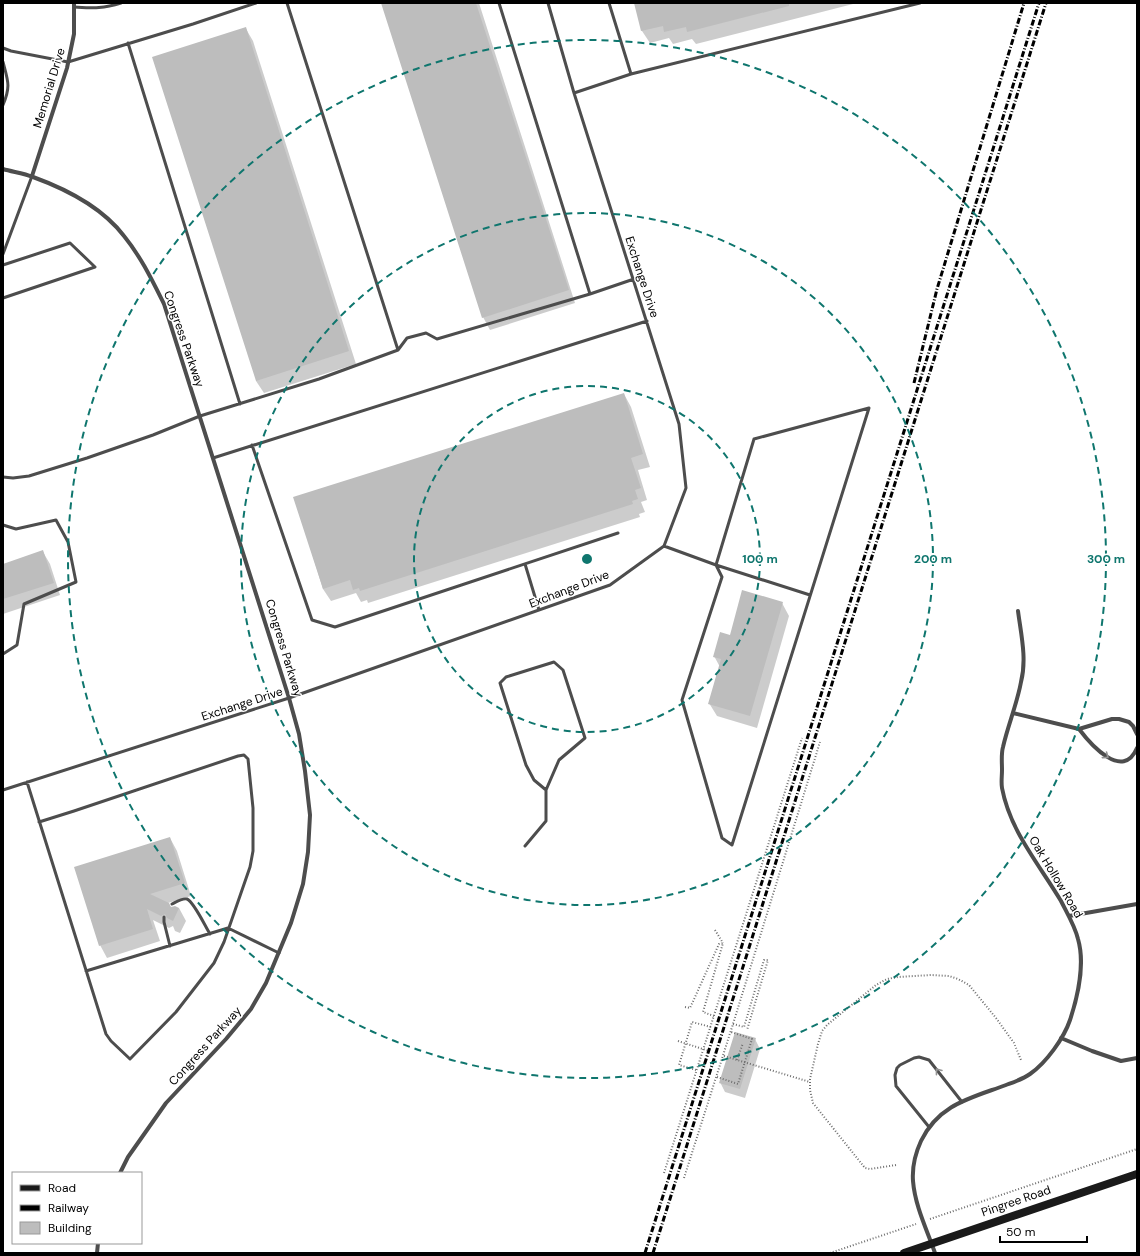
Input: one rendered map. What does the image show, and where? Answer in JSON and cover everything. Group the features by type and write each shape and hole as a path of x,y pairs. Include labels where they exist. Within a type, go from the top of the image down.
{"street":[{"name":"Memorial Drive","path":"32,176 68,62 74,34 74,5"},
{"name":"Congress Parkway","path":"3,169 32,176 74,195 104,215 124,235 148,271 164,304 289,698 299,734 305,771 310,816 308,852 303,884 291,923 266,983 251,1009 226,1040 166,1103 128,1157 120,1172"},
{"name":"Oak Hollow Road","path":"935,1253 914,1191 914,1158 929,1127 944,1112 962,1102 1022,1079 1043,1063 1061,1038 1069,1022 1077,992 1081,956 1078,938 1069,916 1050,882 1025,845 1010,818 1002,787 1002,749 1022,681 1024,659 1018,611"},
{"path":"1013,712 1079,729 1112,719 1119,719 1129,722 1137,734"},
{"path":"1079,729 1084,736 1106,757 1114,761 1123,761 1130,758 1137,748"},
{"path":"1069,916 1137,904"},
{"path":"1061,1038 1121,1061 1137,1058"},
{"name":"Pingree Road","path":"904,1253 1137,1174"}],"lane":[{"path":"74,5 98,8 121,3"},
{"path":"3,48 11,51 68,62 256,3"},
{"path":"287,3 398,350"},
{"path":"498,3 590,294"},
{"name":"Exchange Drive","path":"3,790 289,698 610,585 664,546 686,488 679,424 574,93 548,3"},
{"path":"609,3 631,74"},
{"path":"574,93 631,74 920,3"},
{"path":"128,43 240,404"},
{"path":"3,62 9,85 3,105"},
{"path":"3,254 32,176"},
{"path":"3,265 70,243 95,267 3,298"},
{"path":"3,477 13,478 29,476 153,435 200,416 319,379 398,350 407,338 426,333 437,339 590,294 634,279"},
{"path":"213,458 647,321"},
{"path":"869,408 732,845 722,838 682,700 722,577 716,565 754,439 869,408"},
{"path":"252,445 312,620 334,627 618,533"},
{"path":"3,525 16,528 56,520 68,542 76,582 24,604 17,645 3,654"},
{"path":"664,546 716,565 810,595"},
{"path":"525,564 539,610"},
{"path":"525,846 546,821 546,790 559,760 585,738 562,670 554,662 506,677 500,683 526,764 534,780 546,790"},
{"path":"27,782 39,822 106,1034 111,1041 130,1059 176,1012 214,963 224,942 250,868 253,851 252,796 248,759 244,755 238,756 39,822"},
{"path":"172,904 181,899 186,899 192,903 210,934"},
{"path":"164,917 170,946"},
{"path":"86,971 228,928 279,953"},
{"path":"929,1127 896,1086 895,1075 897,1068 900,1065 919,1057 929,1060 962,1102"}],"path":[{"path":"664,1173 802,738"},
{"path":"684,1178 717,1077 820,742"},
{"path":"714,1016 703,1012 723,943 715,930"},
{"path":"685,1007 690,1008 719,944 723,943"},
{"path":"733,1024 744,1027 764,960 768,960 747,1030"},
{"path":"896,1165 870,1169 862,1165 813,1103 810,1082 818,1044 822,1031 827,1025 876,985 887,980 898,977 931,975 949,976 969,985 1014,1043 1021,1060"},
{"path":"697,1070 679,1065 685,1043 692,1022 711,1027"},
{"path":"717,1077 738,1084 752,1039 731,1032"},
{"path":"678,1041 709,1051"},
{"path":"737,1060 743,1043"},
{"path":"724,1056 810,1082"},
{"path":"830,1253 1137,1149"}],"building":[{"path":"381,3 476,3 569,290 482,318"},
{"path":"634,3 789,3 789,6 687,32 686,27 664,32 663,26 641,31"},
{"path":"246,27 349,351 256,381 152,57"},
{"path":"624,393 643,454 631,458 641,488 635,490 638,499 632,501 633,504 360,591 359,588 353,590 350,580 323,589 293,497"},
{"path":"43,550 54,583 3,599 3,564"},
{"path":"742,590 783,602 750,716 708,704 721,659 713,657 720,632 730,635"},
{"path":"170,837 185,883 150,894 169,903 171,907 175,906 179,908 173,921 167,918 165,914 161,916 147,909 153,929 99,946 74,867"},
{"path":"735,1032 756,1038 740,1089 719,1083"}],"railway":[{"path":"914,383 937,289 1024,3"},
{"path":"645,1253 1039,3"},
{"path":"653,1253 1046,3"}]}
